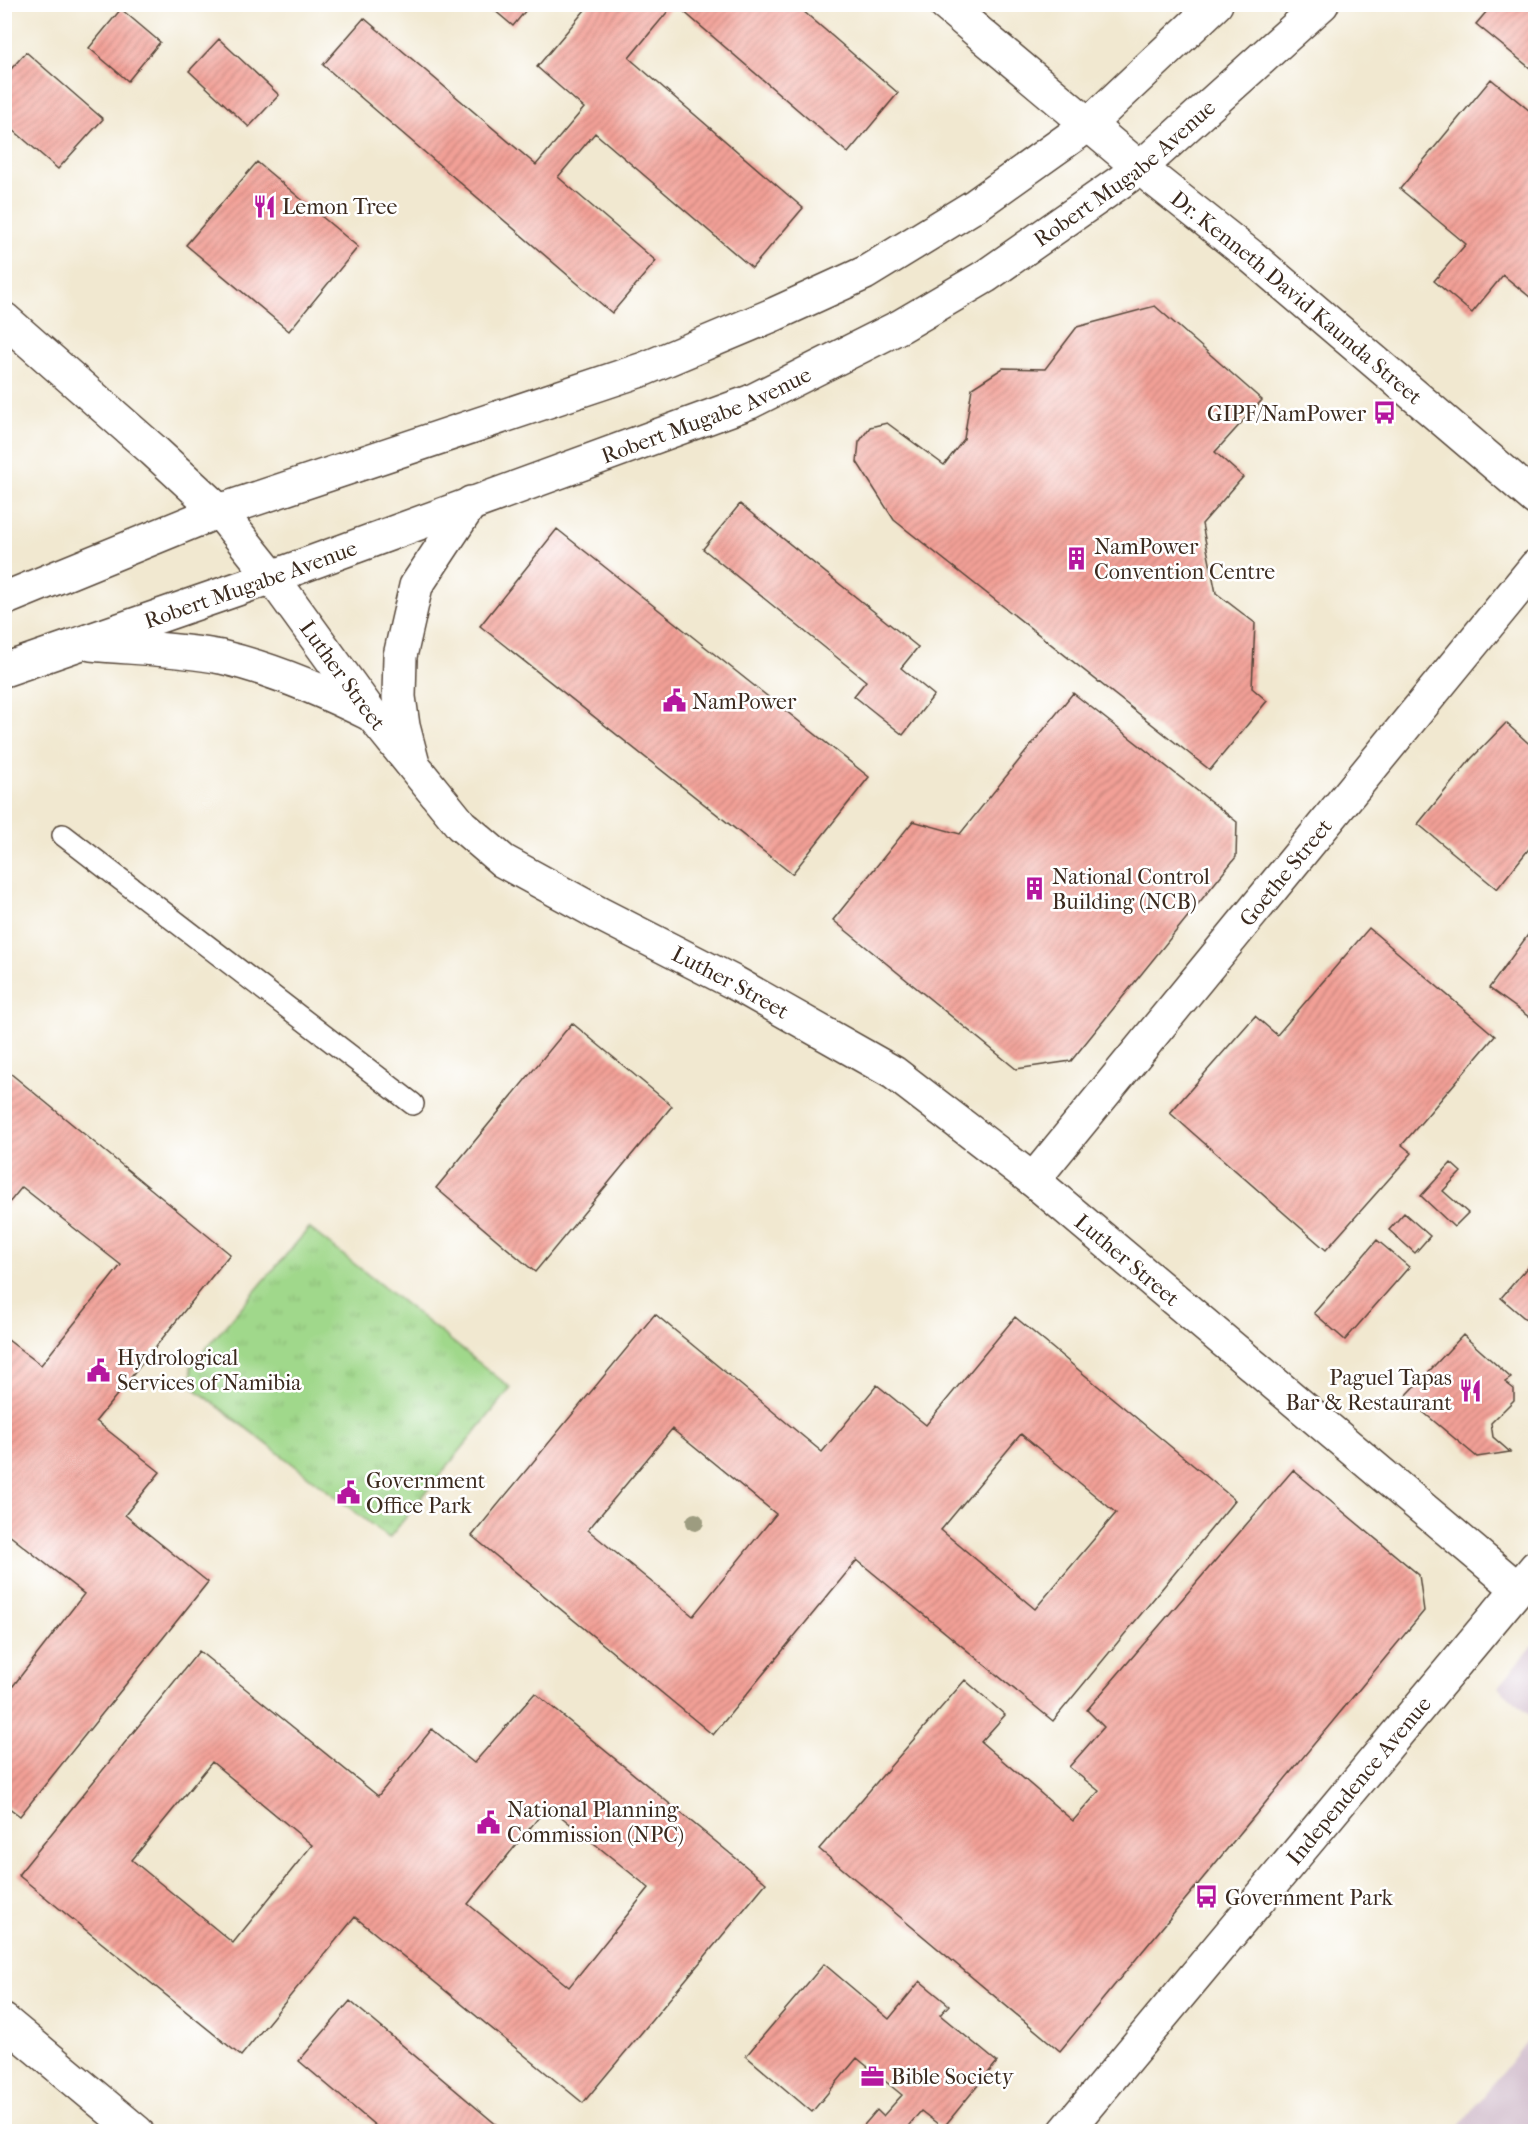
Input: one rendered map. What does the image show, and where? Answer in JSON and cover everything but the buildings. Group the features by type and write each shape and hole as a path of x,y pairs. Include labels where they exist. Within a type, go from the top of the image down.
{"main road":[{"name":"Dr. Kenneth David Kaunda Street","path":"945,4 1140,168 1252,257 1536,499"},
{"path":"4,599 219,511 644,369 865,273 976,205 1088,125 1216,4"},
{"name":"Robert Mugabe Avenue","path":"4,670 272,577 750,402 901,326 986,276 1140,168 1322,4"},
{"name":"Luther Street","path":"4,319 219,511 272,577 372,715 461,825 503,861 598,913 735,983 894,1072 1033,1180 1526,1577"},
{"path":"413,764 403,726 399,697 400,656 416,586 471,503"},
{"name":"Goethe Street","path":"1033,1180 1536,566"},
{"path":"79,643 220,657 291,678 372,715"},
{"name":"Independence Avenue","path":"1065,2132 1526,1577"},
{"path":"4,2021 137,2132"}],"lane":[{"path":"63,835 413,1104"}],"shaded area":[{"path":"1535,1643 1535,1719 1498,1687"},
{"path":"1535,2031 1535,2131 1456,2131"}],"green space":[{"path":"309,1228 511,1388 389,1538 194,1388 191,1366"}],"place":[{"name":"Lemon Tree","path":"264,206"},
{"name":"GIPF/NamPower","path":"1384,413"},
{"name":"NamPower Convention Centre","path":"1076,559"},
{"name":"NamPower","path":"674,701"},
{"name":"National Control Building (NCB)","path":"1034,889"},
{"name":"Hydrological Services of Namibia","path":"99,1370"},
{"name":"Paguel Tapas Bar & Restaurant","path":"1470,1390"},
{"name":"Government Office Park","path":"348,1493"},
{"name":"National Planning Commission (NPC)","path":"489,1822"},
{"name":"Government Park","path":"1207,1897"},
{"name":"Bible Society","path":"873,2076"}]}
